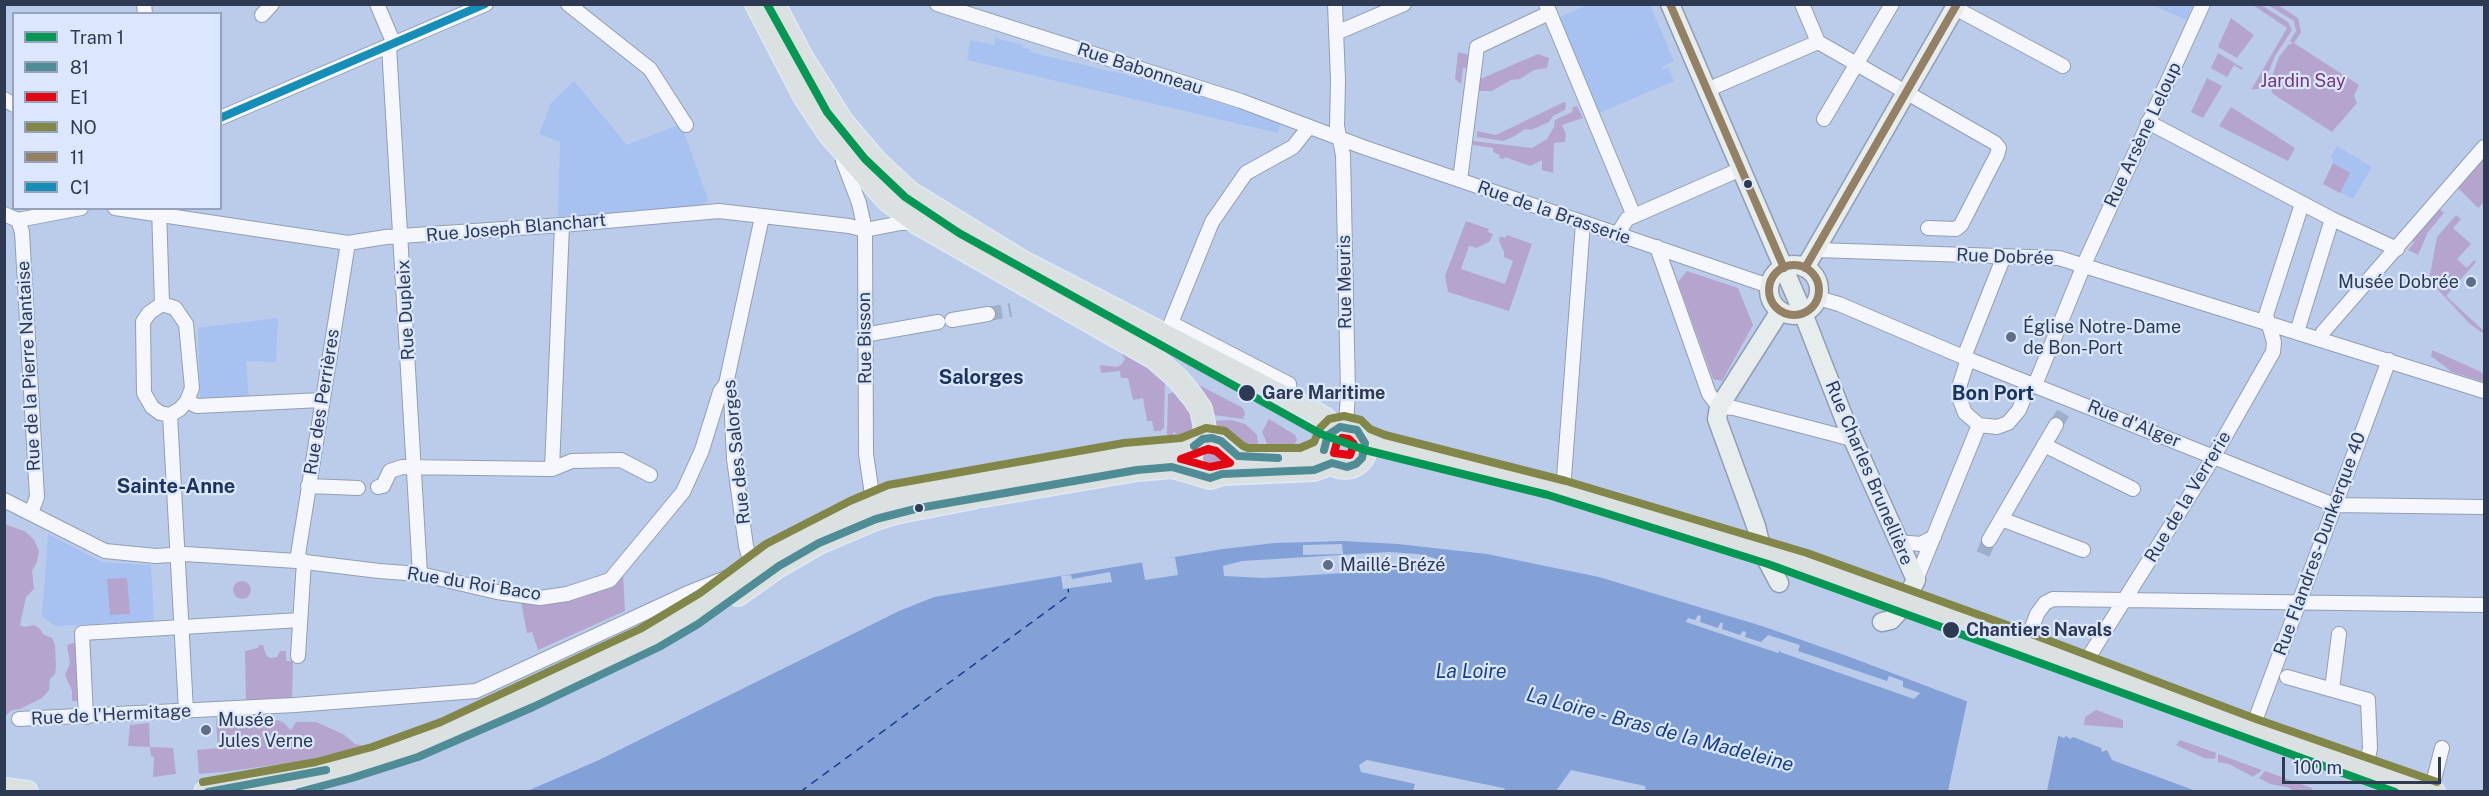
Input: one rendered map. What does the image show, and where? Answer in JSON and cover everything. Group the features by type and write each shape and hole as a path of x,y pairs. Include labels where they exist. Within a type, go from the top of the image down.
{"main road":[{"path":"741,4 791,96 864,182 918,223 1147,354 1178,379 1201,409 1201,442 1190,460 1197,474"},
{"path":"756,4 805,98 829,134 888,201"},
{"path":"774,4 826,98 858,142 909,192 1032,267 1348,431 1563,491 1803,563 2252,729 2432,791"},
{"path":"789,4 828,83 855,121 904,178 945,214"},
{"name":"Rue Charles Brunellière","path":"1670,4 1803,313 1852,439 1916,580 1897,615 1891,620 1882,622"},
{"path":"1805,268 1956,6"},
{"path":"1794,266 1805,268 1813,273 1818,281 1818,298 1803,313 1792,315 1780,311 1771,301 1769,286 1774,275 1784,268 1794,266"},
{"path":"1779,583 1762,551 1756,526 1717,419 1719,407 1780,311"},
{"path":"297,792 350,771 459,741 649,651 698,624 754,575 779,566 874,511 896,513 977,488 1126,453 1201,442 1221,441 1238,456 1264,459 1328,456 1346,468 1357,464 1364,453 1348,431"},
{"path":"1328,456 1326,437 1348,431"},
{"path":"1222,474 1230,461 1228,449"},
{"path":"977,488 1172,467 1210,478 1222,474 1314,470 1328,456"},
{"path":"205,792 350,771"},
{"path":"4,789 27,792"}],"street":[{"name":"Rue Dupleix","path":"377,4 392,45 420,574"},
{"path":"222,117 486,4"},
{"path":"568,4 650,69 686,124"},
{"name":"Rue Babonneau","path":"937,4 1241,102 1340,139"},
{"name":"Rue Meuris","path":"1335,4 1337,126 1343,154 1348,431"},
{"path":"1336,33 1404,4"},
{"path":"1802,4 1818,42 1906,94 1995,142 1999,148 1961,225 1956,229 1928,228"},
{"path":"1824,118 1892,4"},
{"name":"Rue Arsène Leloup","path":"1979,425 1988,428 2008,423 2019,410 2033,384 2084,265 2203,4"},
{"path":"1956,6 2063,66"},
{"path":"1460,180 1477,47 1548,9 1634,216"},
{"path":"1707,90 1818,42"},
{"path":"2148,122 2302,204 2397,249"},
{"path":"1292,400 1289,384 1171,323 1212,222 1246,173 1293,147 1309,127"},
{"name":"Rue de la Brasserie","path":"1340,139 1769,286"},
{"path":"2322,339 2323,332 2484,147"},
{"name":"Rue Bisson","path":"843,160 859,203 864,230 866,454 874,511"},
{"path":"1617,235 1622,224 1634,216 1740,169"},
{"path":"2262,321 2266,315 2302,204"},
{"path":"4,213 59,210"},
{"name":"Rue Joseph Blanchart","path":"137,210 348,243 719,211 849,226 864,230 901,223 918,223"},
{"path":"159,212 162,304"},
{"name":"Rue de la Pierre Nantaise","path":"16,214 22,232 37,496 31,513"},
{"name":"Rue des Salorges","path":"754,575 746,546 734,459 731,395 726,384 762,217"},
{"path":"2301,333 2332,219"},
{"path":"1563,491 1583,223"},
{"path":"552,469 562,225"},
{"name":"Rue des Perrières","path":"298,656 300,561 308,486 348,243"},
{"path":"1657,247 1709,394 1719,407 1734,408 1852,439"},
{"name":"Rue Dobrée","path":"1816,250 2059,258 2484,391"},
{"path":"1916,580 1979,425 1965,413 1959,397 1960,384 1966,358 2004,256"},
{"name":"Rue d'Alger","path":"1818,298 1839,304 2033,384 2068,405 2214,456 2334,505"},
{"path":"162,304 176,308 186,324 192,388 187,401 170,415 160,413 152,407 144,393 143,322 149,313 162,304"},
{"path":"864,334 988,314"},
{"name":"Rue de la Verrerie","path":"2083,666 2214,456 2274,351 2274,342 2262,321"},
{"name":"Rue Flandres-Dunkerque 40","path":"2252,729 2280,675 2298,604 2389,360"},
{"name":"Rue du Roi Baco","path":"4,500 105,551 156,556 300,561 420,574 540,598 567,594 610,580 683,492 702,450 720,392 726,384"},
{"path":"187,401 197,406 322,400"},
{"path":"170,415 186,711"},
{"path":"1989,540 2056,425"},
{"path":"2044,445 2133,489"},
{"path":"378,487 383,486 388,474 396,467 552,469 572,461 621,460 650,475"},
{"path":"308,486 358,488"},
{"path":"2334,505 2484,507"},
{"path":"2001,519 2083,550"},
{"path":"1898,542 1921,544 1934,537"},
{"name":"Rue de l'Hermitage","path":"19,719 372,700 476,691 688,593 754,575"},
{"path":"2028,645 2037,614 2045,603 2053,598 2298,604 2484,605"},
{"path":"87,717 82,633 300,620"},
{"path":"2332,689 2339,634"},
{"path":"2280,675 2368,700 2383,700"},
{"path":"2366,768 2370,748 2368,700"},
{"path":"2432,791 2442,748"}],"shaded area":[{"path":"2193,4 2186,20 2153,5"},
{"path":"1588,5 1650,5 1674,61 1662,67 1663,69 1668,67 1674,81 1597,114 1557,18"},
{"path":"995,38 1023,45 1022,48 1030,49 1030,52 1147,80 1281,123 1278,133 967,60 970,40 995,45"},
{"path":"574,81 627,145 681,124 708,199 703,206 558,217 560,142 539,134 551,103"},
{"path":"2337,146 2372,167 2353,199 2323,184 2333,164 2331,156"},
{"path":"278,318 276,362 246,361 249,400 200,401 198,328"},
{"path":"48,534 102,562 151,565 154,621 55,626 42,616"}],"green space":[{"path":"2253,5 2261,5 2288,22 2292,30 2275,56 2262,88 2251,90 2287,28"},
{"name":"Jardin Say","path":"2268,5 2278,5 2298,18 2301,32 2294,43 2359,85 2354,96 2357,103 2332,132 2273,94 2270,87 2271,79 2279,57 2288,45 2293,43 2290,41 2296,31 2294,21"},
{"path":"2231,18 2254,35 2237,58 2218,47"},
{"path":"1458,52 1473,56 1473,69 1463,68 1461,84 1455,79"},
{"path":"2218,53 2243,68 2242,70 2234,65 2227,77 2211,68"},
{"path":"1538,54 1549,58 1547,68 1534,70 1492,91 1478,91 1478,80"},
{"path":"2207,78 2222,86 2203,118 2191,112"},
{"path":"1564,102 1565,110 1553,116 1549,122 1531,130 1525,129 1503,141 1477,137 1477,131 1496,135"},
{"path":"1577,106 1583,118 1562,125 1566,134 1565,142 1554,143 1553,173 1542,170 1542,160 1530,166 1505,157 1504,159 1499,158 1500,155 1493,152 1493,148 1473,145 1473,141 1532,148 1547,139 1555,120 1572,112 1573,107"},
{"path":"2231,107 2295,148 2288,161 2219,126"},
{"path":"2484,158 2484,202 2478,208 2458,188"},
{"path":"2333,163 2350,173 2340,193 2323,184"},
{"path":"2440,209 2444,213 2428,232 2418,255 2408,250 2414,243 2412,241"},
{"path":"2456,215 2461,219 2453,228 2471,244 2457,259 2467,268 2474,260 2476,262 2446,296 2484,331 2484,334 2470,324 2429,280 2437,237"},
{"path":"1466,221 1489,229 1488,232 1493,234 1490,241 1477,248 1469,246 1461,269 1505,284 1513,261 1504,257 1499,241 1500,236 1505,238 1507,235 1532,244 1509,311 1448,292 1445,276"},
{"path":"1687,271 1738,288 1753,325 1722,381 1713,379 1678,282"},
{"path":"2432,350 2484,374 2484,382 2452,372 2431,356"},
{"path":"1120,351 1165,379 1164,427 1161,431 1154,431 1152,421 1147,421 1143,398 1133,400 1128,378 1121,378 1120,371 1101,373 1100,365 1117,367 1122,364 1125,359"},
{"path":"1199,385 1243,408 1245,413 1243,419 1214,415"},
{"path":"1173,388 1196,417 1190,434 1185,437 1173,432 1173,438 1167,434 1168,394 1173,392"},
{"path":"1269,419 1295,435 1297,440 1294,445 1268,446 1262,432"},
{"path":"1231,420 1245,424 1252,430 1257,435 1258,445 1249,447 1249,450 1216,431 1210,421"},
{"path":"1206,443 1224,454 1221,467 1208,472 1196,452"},
{"path":"5,524 26,532 34,540 39,551 32,571 34,589 26,597 20,625 24,627 34,625 44,635 52,638 55,645 56,667 55,674 50,679 49,690 42,698 20,709 12,710 5,716"},
{"path":"623,573 625,611 538,650 532,632 527,633 521,602 540,605 609,585"},
{"path":"127,578 130,614 110,615 107,579"},
{"path":"242,581 248,584 251,590 248,596 242,599 236,596 233,590 236,584"},
{"path":"77,642 80,701 72,701 72,691 65,675 70,663 67,645"},
{"path":"259,645 263,645 266,655 270,658 277,657 280,651 286,651 286,661 293,661 292,698 246,700 245,651 258,648"},
{"path":"2096,710 2123,720 2123,728 2084,725 2085,717"},
{"path":"234,718 257,725 276,720 283,722 291,730 296,722 316,722 343,734 355,744 365,746 302,761 199,774 197,750 218,748 216,719"},
{"path":"149,723 150,747 128,746 130,725"},
{"path":"2180,740 2216,753 2215,759 2204,758 2176,745"},
{"path":"150,747 173,748 176,774 153,777 154,757 151,756"},
{"path":"2218,754 2262,770 2253,777 2229,764 2218,762"},
{"path":"2265,771 2312,788 2312,791 2294,791 2287,787 2270,784 2259,778"}],"water":[{"name":"La Loire","path":"1343,541 1398,544 1487,554 1599,577 1762,626 2064,738 2073,737 2101,748 2102,752 2107,750 2112,760 2196,791 525,792 599,760 899,611 934,597 1223,549 1275,543","holes":["1389,552 1435,558 1392,570 1264,578 1224,576 1223,566 1242,561"]}],"pier":[{"path":"1342,544 1343,554 1303,555 1303,545"},
{"path":"1175,557 1178,575 1145,580 1142,562"},
{"path":"1110,572 1112,582 1063,589 1061,576 1071,575 1072,579"},
{"path":"1698,615 1701,616 1700,622 1718,628 1720,623 1723,623 1722,629 1740,635 1743,631 1746,632 1745,637 1761,642 1768,635 1800,645 1798,651 1887,681 1889,676 1903,681 1903,687 1920,693 1914,699 1780,652 1780,650 1778,653 1686,622 1688,618 1695,620"},
{"path":"1968,697 2059,732 2047,791 1948,791"},
{"path":"1367,760 1503,788 1507,791 1413,791 1415,784 1361,772 1359,765"},
{"path":"1571,770 1645,786 1646,791 1556,791"}],"ferry route":[{"path":"800,792 1069,595 1068,589"}],"tunnel":[{"path":"988,314 1011,310"},
{"path":"2056,425 2065,410"},
{"path":"1983,554 1989,540"}],"tram line":[{"name":"1","path":"767,4 827,112 865,159 905,197 959,233 1321,434 1365,450 1548,495 1768,564 2395,792"},
{"path":"1147,337 1186,365"}],"transit line":[{"name":"C1","path":"222,117 485,4"},
{"name":"11","path":"1670,4 1784,268"},
{"name":"11","path":"1805,268 1957,4"},
{"name":"11","path":"1789,265 1799,265 1812,272 1819,285 1819,290 1819,295 1812,308 1799,315 1789,315 1780,311 1773,304 1769,295 1769,285 1773,276 1780,269 1789,265"},
{"name":"NO","path":"203,782 316,762 372,747 441,722 640,629 700,593 766,544 850,501 888,485 1124,443 1181,438 1206,428 1225,431 1248,448 1300,448 1314,442 1320,428 1329,419 1344,416 1361,420 1370,429 1385,435 1566,481 1807,553 2021,630 2256,719 2437,782"},
{"name":"81","path":"299,792 418,757 533,707 659,647 698,624 779,566 819,543 876,519 919,508 1137,470 1172,467 1210,478 1222,474 1314,470 1332,463 1347,467 1356,464 1362,458 1365,443 1357,430 1340,427 1328,435 1324,450"},
{"name":"81","path":"1194,446 1203,439 1212,438 1221,441 1238,456 1278,458"},
{"name":"E1","path":"1342,438 1349,439 1354,444 1350,455 1334,453 1337,442 1342,438"},
{"name":"E1","path":"1208,449 1216,451 1230,463 1210,467 1181,459 1208,449"},
{"name":"81","path":"208,792 326,770"}],"place":[{"name":"Musée Dobrée","path":"2471,282"},
{"name":"Église Notre-Dame de Bon-Port","path":"2011,337"},
{"name":"Gare Maritime","path":"1247,393"},
{"name":"Maillé-Brézé","path":"1328,565"},
{"name":"Chantiers Navals","path":"1951,630"},
{"name":"Musée Jules Verne","path":"206,730"}],"district":[{"name":"Salorges","path":"981,378"},
{"name":"Bon Port","path":"1993,394"},
{"name":"Sainte-Anne","path":"176,487"}],"water label":[{"name":"La Loire - Bras de la Madeleine","path":"1660,730"}]}
